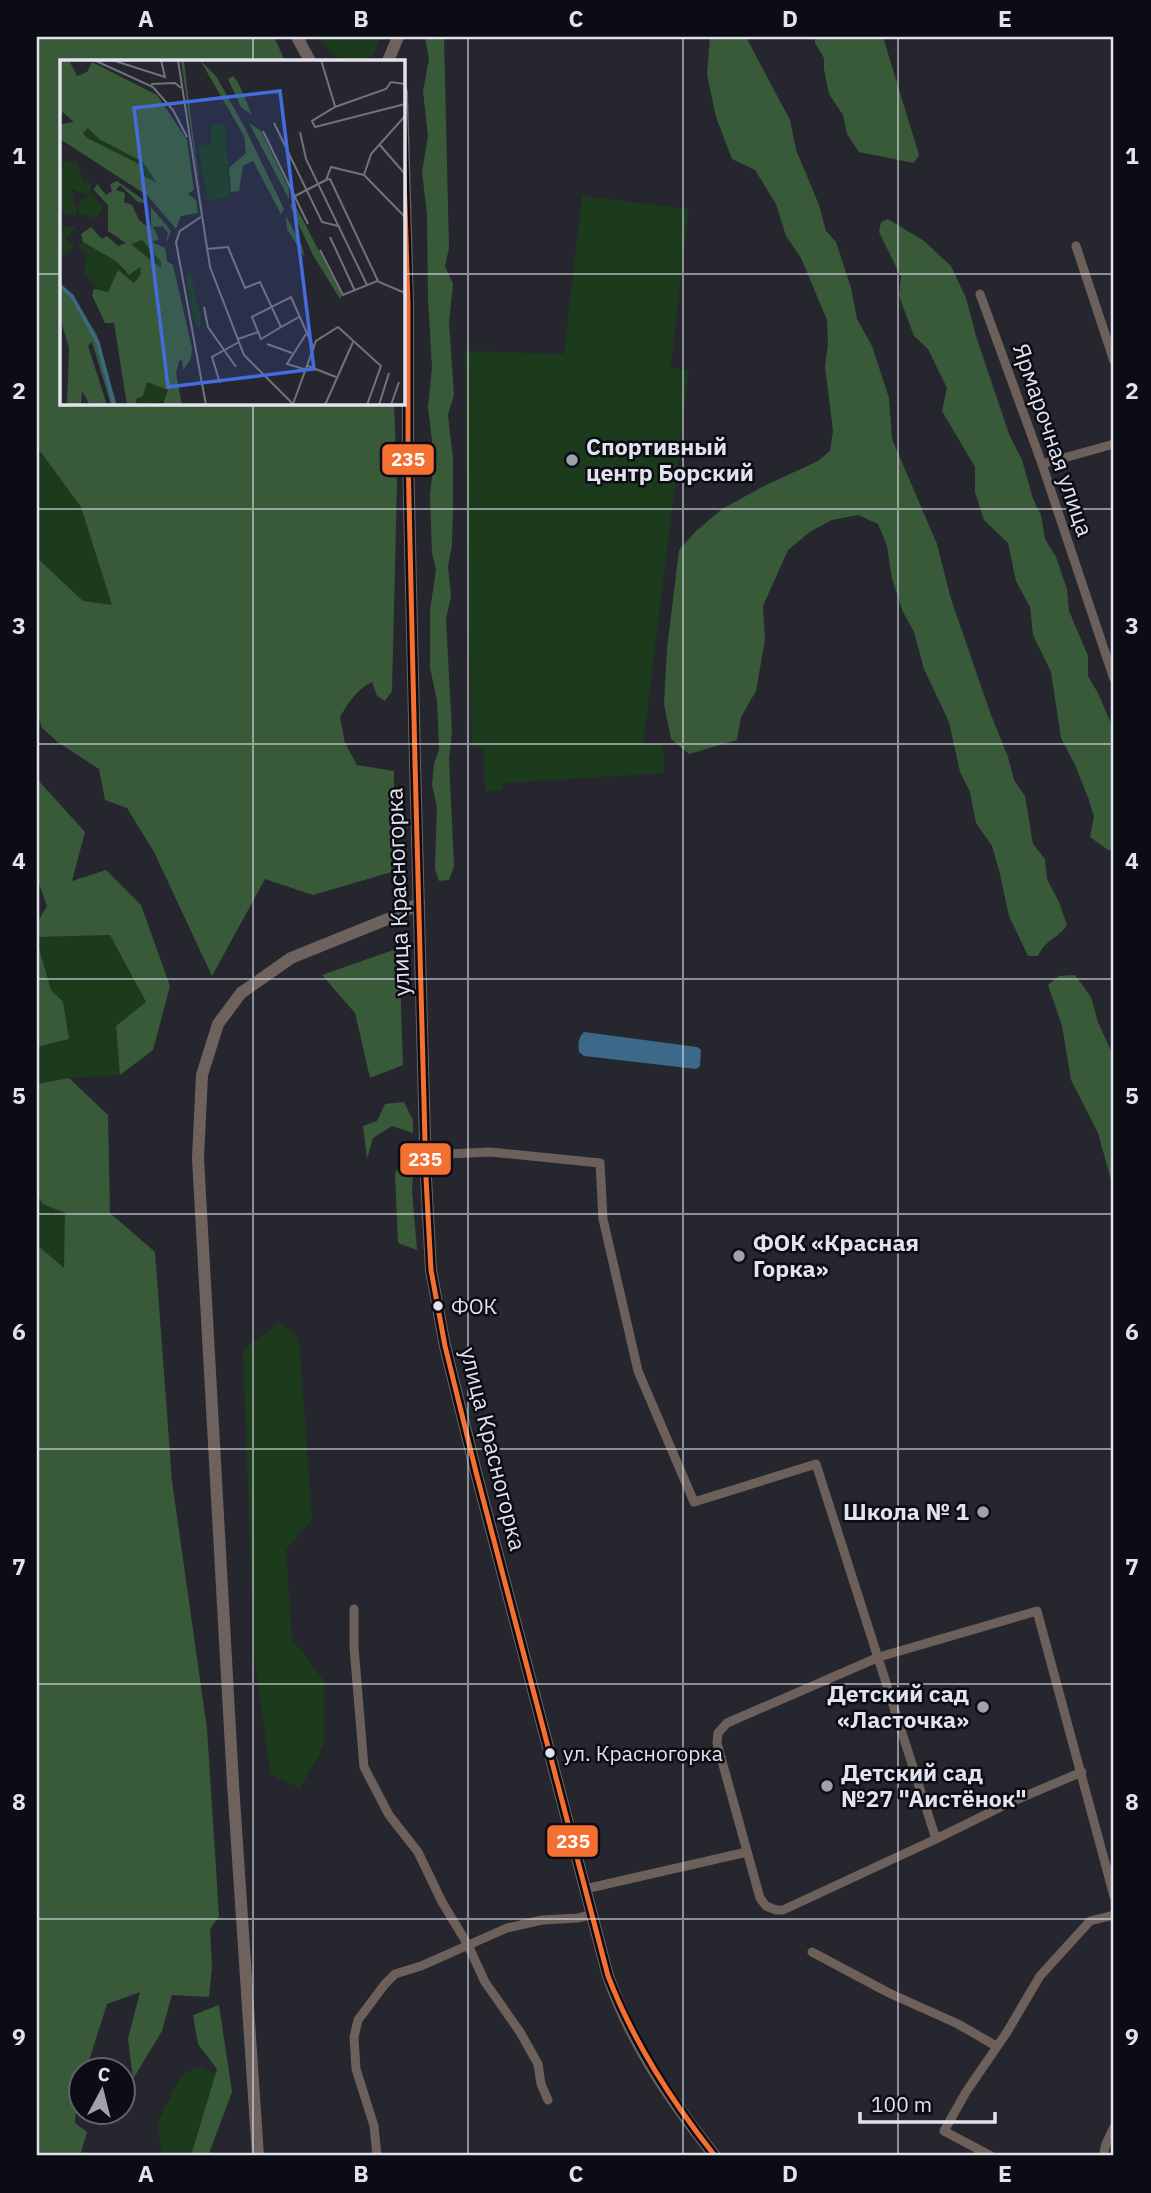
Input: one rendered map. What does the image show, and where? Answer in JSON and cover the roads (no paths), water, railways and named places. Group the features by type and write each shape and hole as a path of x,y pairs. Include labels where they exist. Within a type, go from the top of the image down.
{"main road":[{"path":"297,37 307,56"},
{"path":"388,60 399,37"},
{"path":"399,37 401,60"},
{"path":"404,163 408,456"},
{"path":"403,404 408,456"},
{"name":"улица Красногорка","path":"408,456 431,1270 445,1346 476,1472 608,1976 632,2036 668,2093 715,2156"},
{"path":"258,2156 233,1784 198,1158 201,1075 218,1024 241,993 291,958 400,914 419,903"}],"street":[{"path":"1076,246 1114,361"},
{"name":"Ярмарочная улица","path":"980,294 1042,464 1114,679"},
{"path":"1042,464 1114,444"},
{"path":"426,1156 500,1153 600,1163 603,1219 638,1371 694,1502 816,1464 936,1839"},
{"path":"354,1609 354,1647 364,1767 389,1815 418,1852 485,1982 520,2032 538,2064 541,2084 548,2100"},
{"path":"1082,1772 1011,1802 783,1910 776,1910 766,1906 760,1898 717,1743 722,1727 879,1657 1037,1611 1082,1772 1114,1896"},
{"path":"585,1889 747,1852"},
{"path":"377,2156 374,2126 356,2069 354,2038 358,2020 367,2005 396,1974 468,1945 523,1923 578,1919 591,1915"},
{"path":"991,2156 944,2131 1040,1976 1090,1921 1114,1915"},
{"path":"813,1952 889,1993 958,2024 996,2046"},
{"path":"1103,2156 1114,2127"}],"water":[{"path":"584,1032 697,1047 701,1050 700,1066 696,1069 584,1056 579,1052 579,1046"}],"place":[{"name":"Спортивный центр Борский","path":"572,460"},
{"name":"ФОК «Красная Горка»","path":"739,1256"},
{"name":"ФОК","path":"438,1306"},
{"name":"Школа № 1","path":"983,1512"},
{"name":"Детский сад «Ласточка»","path":"983,1707"},
{"name":"ул. Красногорка","path":"550,1753"},
{"name":"Детский сад №27 \"Аистёнок\"","path":"827,1786"}]}
